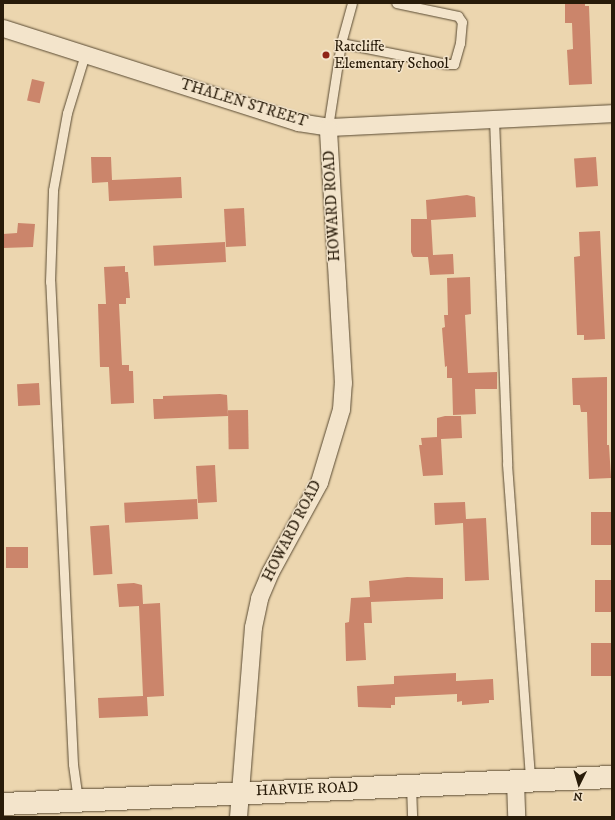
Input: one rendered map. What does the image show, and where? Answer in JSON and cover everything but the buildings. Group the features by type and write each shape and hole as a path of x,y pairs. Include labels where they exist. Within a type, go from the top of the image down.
{"street":[{"name":"THALEN STREET","path":"3,28 298,122 328,127 612,113"},
{"name":"HOWARD ROAD","path":"238,817 253,627 259,598 270,572 319,482 341,409 343,383 328,127"},
{"name":"HARVIE ROAD","path":"3,804 240,792 612,777"},
{"path":"516,817 522,780"}],"lane":[{"path":"328,127 341,43 352,3"},
{"path":"341,43 447,64 454,64 460,43 462,22 458,16 396,3"},
{"path":"78,800 73,764 50,282 53,190 67,113 85,54"},
{"path":"494,118 507,464 522,780"},
{"path":"411,785 412,817"}],"place":[{"name":"Ratcliffe Elementary School","path":"326,55"}]}
